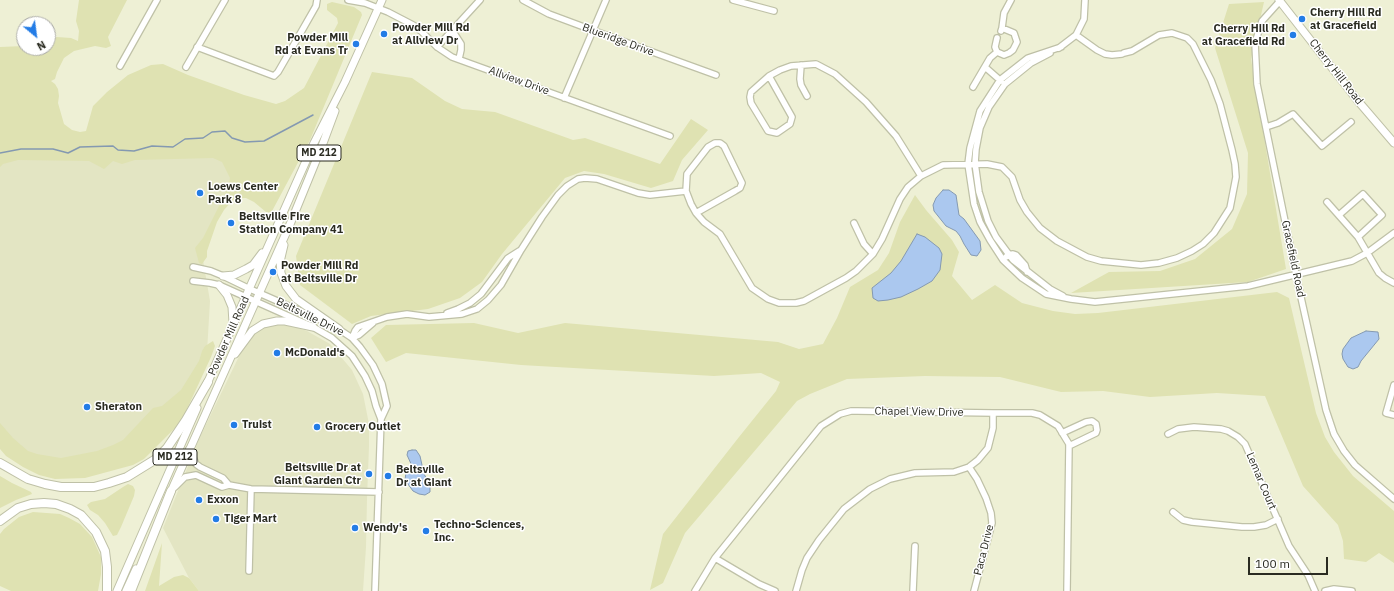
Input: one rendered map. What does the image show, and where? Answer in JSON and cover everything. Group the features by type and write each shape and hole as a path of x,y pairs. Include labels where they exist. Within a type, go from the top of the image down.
{"highway":[{"path":"0,463 28,479 61,487 94,487 127,477 156,459 167,448 186,420 208,382"},
{"path":"131,591 171,491"},
{"path":"0,520 18,508 31,504 44,503 56,504 81,515 96,532 105,552 108,580 107,591"}],"main road":[{"name":"Powder Mill Road","path":"117,591 233,324 250,289 314,143 345,82 382,0"},
{"name":"Cherry Hill Road","path":"1279,0 1358,102 1394,143"},
{"name":"Powder Mill Road","path":"126,591 290,222 322,146 345,82"},
{"path":"224,276 234,275 253,265 281,218"},
{"path":"290,222 280,262 283,280 296,299 339,329"},
{"path":"219,285 227,295 232,307 233,324"},
{"path":"227,364 247,336 263,324 285,321 313,327"}],"street":[{"path":"120,66 156,0"},
{"path":"186,67 225,0"},
{"path":"197,47 274,76 278,72 316,6 317,0"},
{"name":"Allview Drive","path":"348,0 365,3 388,12 413,25 436,47 459,59 670,136"},
{"path":"436,47 480,0"},
{"name":"Blueridge Drive","path":"523,0 550,14 716,74"},
{"path":"564,98 606,0"},
{"path":"733,0 774,11"},
{"path":"997,38 994,47 997,52 1004,55 1009,54 1013,50 1017,42 1014,33 1002,29 1004,13 1011,0"},
{"path":"1085,0 1084,19 1076,35 1061,47 1031,63 1002,82 980,111 970,148 968,164 974,204 980,222 1003,260 1022,278 1046,294 1095,302 1248,286 1352,261 1367,253 1394,233"},
{"name":"Gracefield Road","path":"1279,0 1262,21 1255,44 1257,84 1296,275 1326,410 1334,434 1344,451 1355,465 1394,499"},
{"path":"452,30 461,47 459,59"},
{"path":"696,213 740,188 742,183 724,146 720,143 715,143 708,147 687,174 686,191 696,213 704,222 720,234 752,288 768,299 779,302 796,303 804,301 856,271 873,254 882,239 900,199 908,187 920,176 943,166 975,163 1002,167 1012,177 1020,200 1040,228 1058,241 1087,257 1101,261 1141,265 1159,263 1177,258 1192,251 1203,244 1214,233 1230,208 1235,185 1235,164 1220,104 1211,80 1193,44 1187,38 1172,33 1166,33 1159,35 1132,51 1112,55 1105,54 1097,50 1076,35"},
{"path":"973,87 990,58 997,52"},
{"path":"769,76 792,117 790,124 777,132 768,131 751,103 751,92 769,76 780,70 791,66 816,64 835,74 866,102 896,136 920,176"},
{"path":"801,65 800,79 807,96"},
{"path":"985,67 1002,82"},
{"path":"1002,82 980,128 975,163 979,192 986,214 996,237 1008,254"},
{"path":"1266,127 1278,123 1294,114 1322,146 1351,122"},
{"path":"352,338 359,335 374,321 387,317 407,314 429,317 462,314 477,309 501,285 520,250 558,195 567,186 578,179 597,179 638,193 650,195 686,191"},
{"path":"1339,215 1363,194 1382,215 1358,236"},
{"path":"1327,202 1358,236 1379,273 1394,283"},
{"path":"854,223 864,244 873,254"},
{"path":"437,316 470,303 481,294 508,258 520,250"},
{"path":"1003,260 1008,254"},
{"path":"1008,254 1016,255 1025,265 1027,272 1050,289 1071,299"},
{"name":"Beltsville Drive","path":"193,267 211,270 339,329 352,338 368,357 379,376 387,406 381,419"},
{"path":"1022,278 1027,272"},
{"name":"Beltsville Drive","path":"194,281 219,285 313,327 332,338 352,356 365,376 372,391 381,419 375,591"},
{"path":"481,294 487,299"},
{"path":"1394,384 1386,413 1394,415"},
{"name":"Chapel View Drive","path":"695,591 715,558 821,426 840,414 857,410 1032,413 1040,415 1058,426 1066,437 1069,446 1067,591"},
{"path":"796,591 807,558 819,540 844,510 879,484 896,477 915,473 954,472 969,467 978,460 988,448 993,428 993,413"},
{"path":"1062,432 1086,422 1092,421 1096,424 1096,434 1069,446"},
{"name":"Lemar Court","path":"1168,434 1178,429 1194,427 1228,431 1238,437 1247,448 1289,546 1308,575 1315,591"},
{"path":"189,449 196,464 223,478 228,485"},
{"name":"Paca Drive","path":"969,467 977,479 986,498 991,513 992,523 974,591"},
{"path":"171,491 180,480 190,475 196,475 222,487 228,485 251,489 379,492"},
{"path":"249,571 251,489"},
{"path":"1173,512 1183,520 1192,522 1242,527 1266,525 1278,519"},
{"path":"912,591 915,546"},
{"path":"715,558 759,584 775,591"},
{"path":"1325,591 1334,589 1352,591"}],"shaded area":[{"path":"79,0 127,0 108,37 111,46 106,48 95,46 74,51 64,58 55,79 51,81 58,89 58,103 64,124 72,130 80,132 86,131 93,106 107,92 128,75 151,65 163,64 188,75 244,95 276,104 285,101 304,88 338,23 337,18 327,10 327,4 332,2 354,7 361,12 362,15 310,140 271,213 266,212 254,202 246,198 237,198 231,202 217,222 207,251 207,257 202,264 199,263 195,248 203,238 228,188 230,178 222,162 213,158 135,160 122,164 113,161 104,169 89,161 18,160 3,164 0,167 0,47 16,46 16,56 56,56 56,37 71,38 78,41 79,31 76,21"},
{"path":"1264,2 1251,59 1286,269 1248,282 1071,293 1109,272 1160,271 1195,259 1232,229 1247,194 1248,153 1215,48 1229,4"},
{"path":"372,72 412,78 445,101 462,109 495,112 573,140 585,138 660,164 691,119 708,130 682,160 673,181 651,188 604,174 584,171 565,178 502,254 482,282 460,298 428,309 371,316 352,324 300,285 296,256"},
{"path":"240,120 239,181 213,226 203,260 210,301 207,352 176,411 133,451 59,473 0,437 0,150"},
{"path":"915,195 952,240 959,252 952,276 972,300 995,285 1022,303 1053,311 1075,314 1098,313 1277,292 1289,298 1316,413 1325,437 1334,452 1353,476 1394,511 1394,563 1379,553 1366,562 1344,559 1343,541 1338,525 1303,486 1265,396 1217,393 1150,397 1103,391 1061,392 1000,377 925,376 847,379 797,401 685,533 663,583 650,590 663,534 776,391 780,382 761,373 714,376 521,365 406,353 386,362 371,338 386,325 474,323 518,333 565,323 778,342 799,349 823,344 837,318 850,287 878,270 889,253 900,222"},
{"path":"287,324 307,331 330,344 352,370 363,394 369,424 369,446 363,591 199,591 189,578 163,528 199,439 244,346 251,337 262,328 273,325"},
{"path":"213,341 215,346 211,357 181,422 144,459 133,465 85,478 55,479 39,475 23,467 6,456 0,449 0,423 13,438 28,451 61,458 97,451 123,440 153,408 162,406 181,390 199,361 205,346"},
{"path":"0,476 31,492 32,494 0,508"},
{"path":"128,484 133,486 135,490 134,496 117,535 113,536 105,523 98,515 90,510 87,505 91,502 105,499"},
{"path":"33,512 60,514 80,524 92,537 101,557 101,574 98,591 11,591 0,586 0,534 19,517"},
{"path":"162,543 159,586 174,577 183,575 189,578 199,591 145,591"}],"water":[{"path":"943,190 949,190 956,195 959,215 964,219 980,241 981,250 977,256 971,255 956,231 946,226 934,211 933,205 936,198"},
{"path":"917,234 925,237 939,248 942,254 940,270 932,281 901,297 878,301 873,298 872,288 891,273 901,261"},
{"path":"1366,331 1378,332 1379,339 1358,367 1353,369 1348,367 1343,359 1343,349 1351,338"},
{"path":"416,450 420,456 424,474 430,485 430,492 425,495 413,491 405,480 406,472 412,466 407,455 408,451"}],"waterway":[{"path":"0,153 21,149 53,149 68,153 80,147 113,146 118,150 134,151 152,146 173,147 185,139 203,138 212,132 225,131 232,138 245,142 264,141 313,115"}],"place":[{"name":"Cherry Hill Rd at Gracefield","path":"1302,19"},
{"name":"Powder Mill Rd at Allview Dr","path":"384,34"},
{"name":"Cherry Hill Rd at Gracefield Rd","path":"1293,35"},
{"name":"Powder Mill Rd at Evans Tr","path":"356,44"},
{"name":"Loews Center Park 8","path":"200,193"},
{"name":"Beltsville Fire Station Company 41","path":"231,223"},
{"name":"Powder Mill Rd at Beltsville Dr","path":"273,272"},
{"name":"McDonald's","path":"277,353"},
{"name":"Sheraton","path":"87,407"},
{"name":"Truist","path":"234,425"},
{"name":"Grocery Outlet","path":"317,427"},
{"name":"Beltsville Dr at Giant Garden Ctr","path":"369,474"},
{"name":"Beltsville Dr at Giant","path":"388,476"},
{"name":"Exxon","path":"199,500"},
{"name":"Tiger Mart","path":"216,519"},
{"name":"Wendy's","path":"355,528"},
{"name":"Techno-Sciences, Inc.","path":"426,531"}]}
